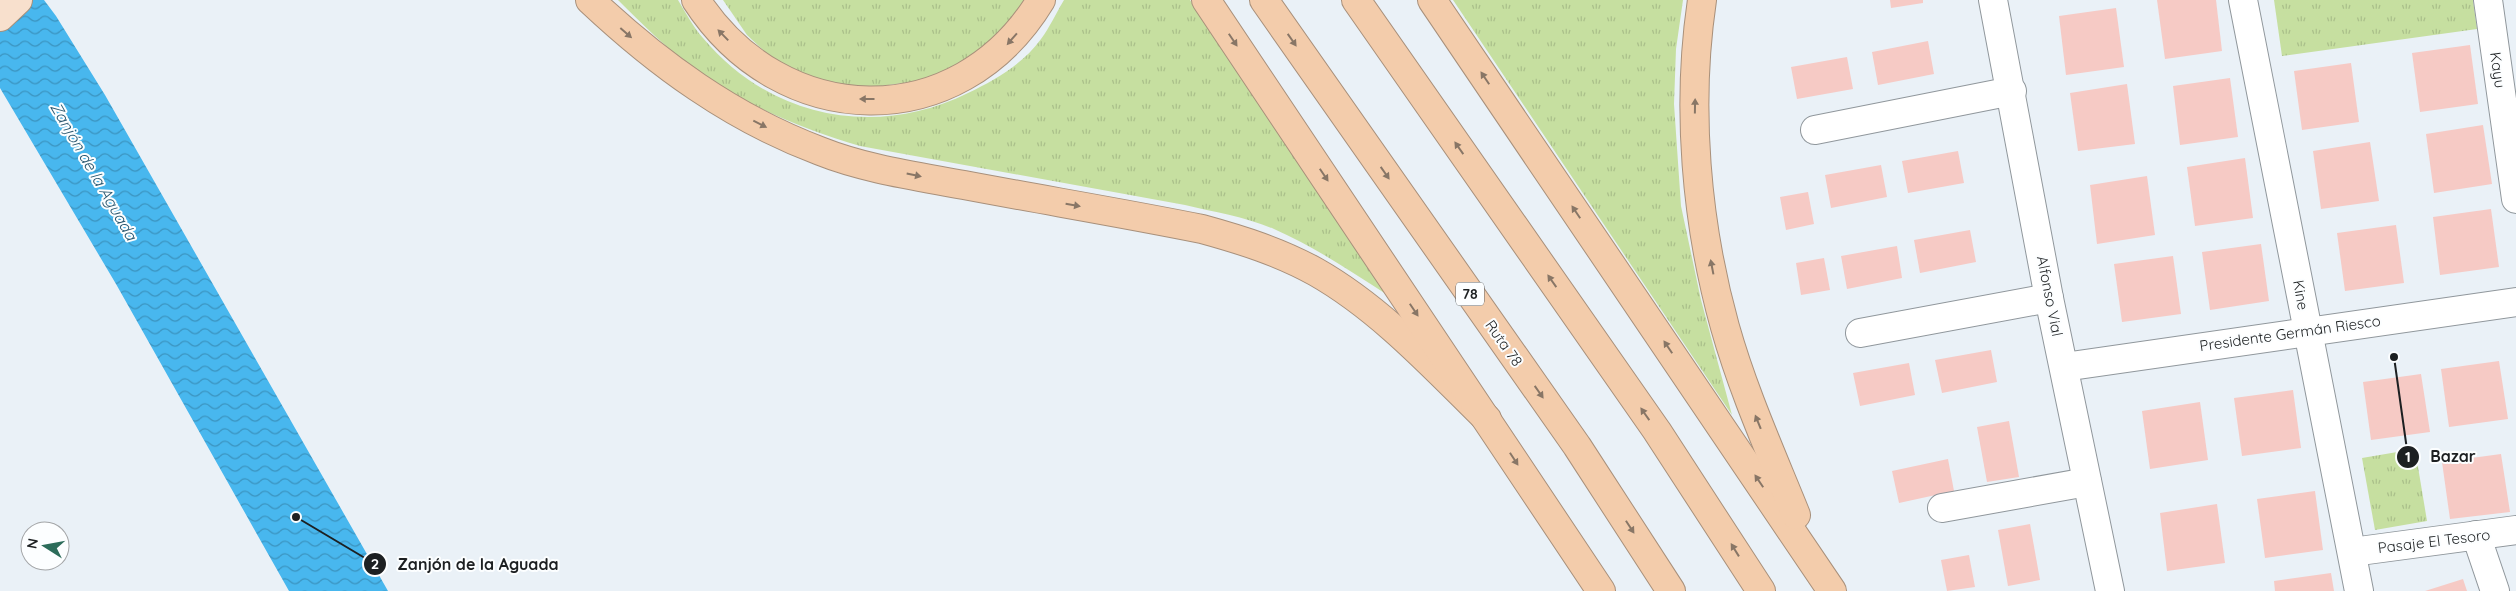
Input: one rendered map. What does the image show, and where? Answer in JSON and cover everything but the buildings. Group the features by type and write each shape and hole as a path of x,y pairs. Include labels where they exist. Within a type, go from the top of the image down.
{"highway":[{"path":"590,0 654,56 706,94 766,128 821,152 856,162 938,180 1202,229 1252,244 1295,261 1337,285 1383,321 1487,419"},
{"path":"696,0 710,20 735,47 767,72 805,90 842,99 880,100 932,91 968,76 998,54 1012,40 1041,0"},
{"path":"1206,0 1601,591"},
{"name":"Ruta 78","path":"1264,0 1576,446 1671,591"},
{"path":"1356,0 1657,431 1761,591"},
{"path":"1432,0 1832,591"},
{"path":"1702,0 1697,30 1695,132 1699,185 1715,284 1740,375 1816,565"}],"main road":[{"path":"0,17 18,0"}],"street":[{"name":"Alfonso Vial","path":"1993,0 2012,91 2049,298 2110,591"},
{"name":"Kine","path":"2243,0 2359,591"},
{"name":"Kayu","path":"2488,0 2516,199"},
{"path":"1816,130 2012,91"},
{"path":"1860,333 2049,298"},
{"name":"Presidente Germán Riesco","path":"2064,367 2308,330 2516,302"},
{"path":"1942,508 2088,482"},
{"name":"Pasaje El Tesoro","path":"2352,552 2516,530"},
{"path":"2476,535 2494,591"}],"green space":[{"path":"618,0 678,0 703,38 730,65 760,87 792,103 826,113 861,117 897,115 933,107 988,83 1017,64 1034,48 1064,0 1190,0 1389,296 1304,244 1274,229 1252,221 1185,205 860,146 795,124 733,94 695,69 665,45"},
{"path":"723,0 1027,0 961,75 838,92 782,68 747,35"},
{"path":"1453,0 1683,0 1676,49 1674,104 1681,206 1701,300 1732,415"},
{"path":"2274,0 2473,0 2477,29 2282,56"},
{"path":"2415,449 2427,521 2375,530 2362,458"}],"water":[{"path":"0,0 44,0 56,16 105,95 388,591 289,591 116,284 0,88"}],"place":[{"name":"Bazar","path":"2394,357"},
{"name":"Zanjón de la Aguada","path":"296,517"}]}
